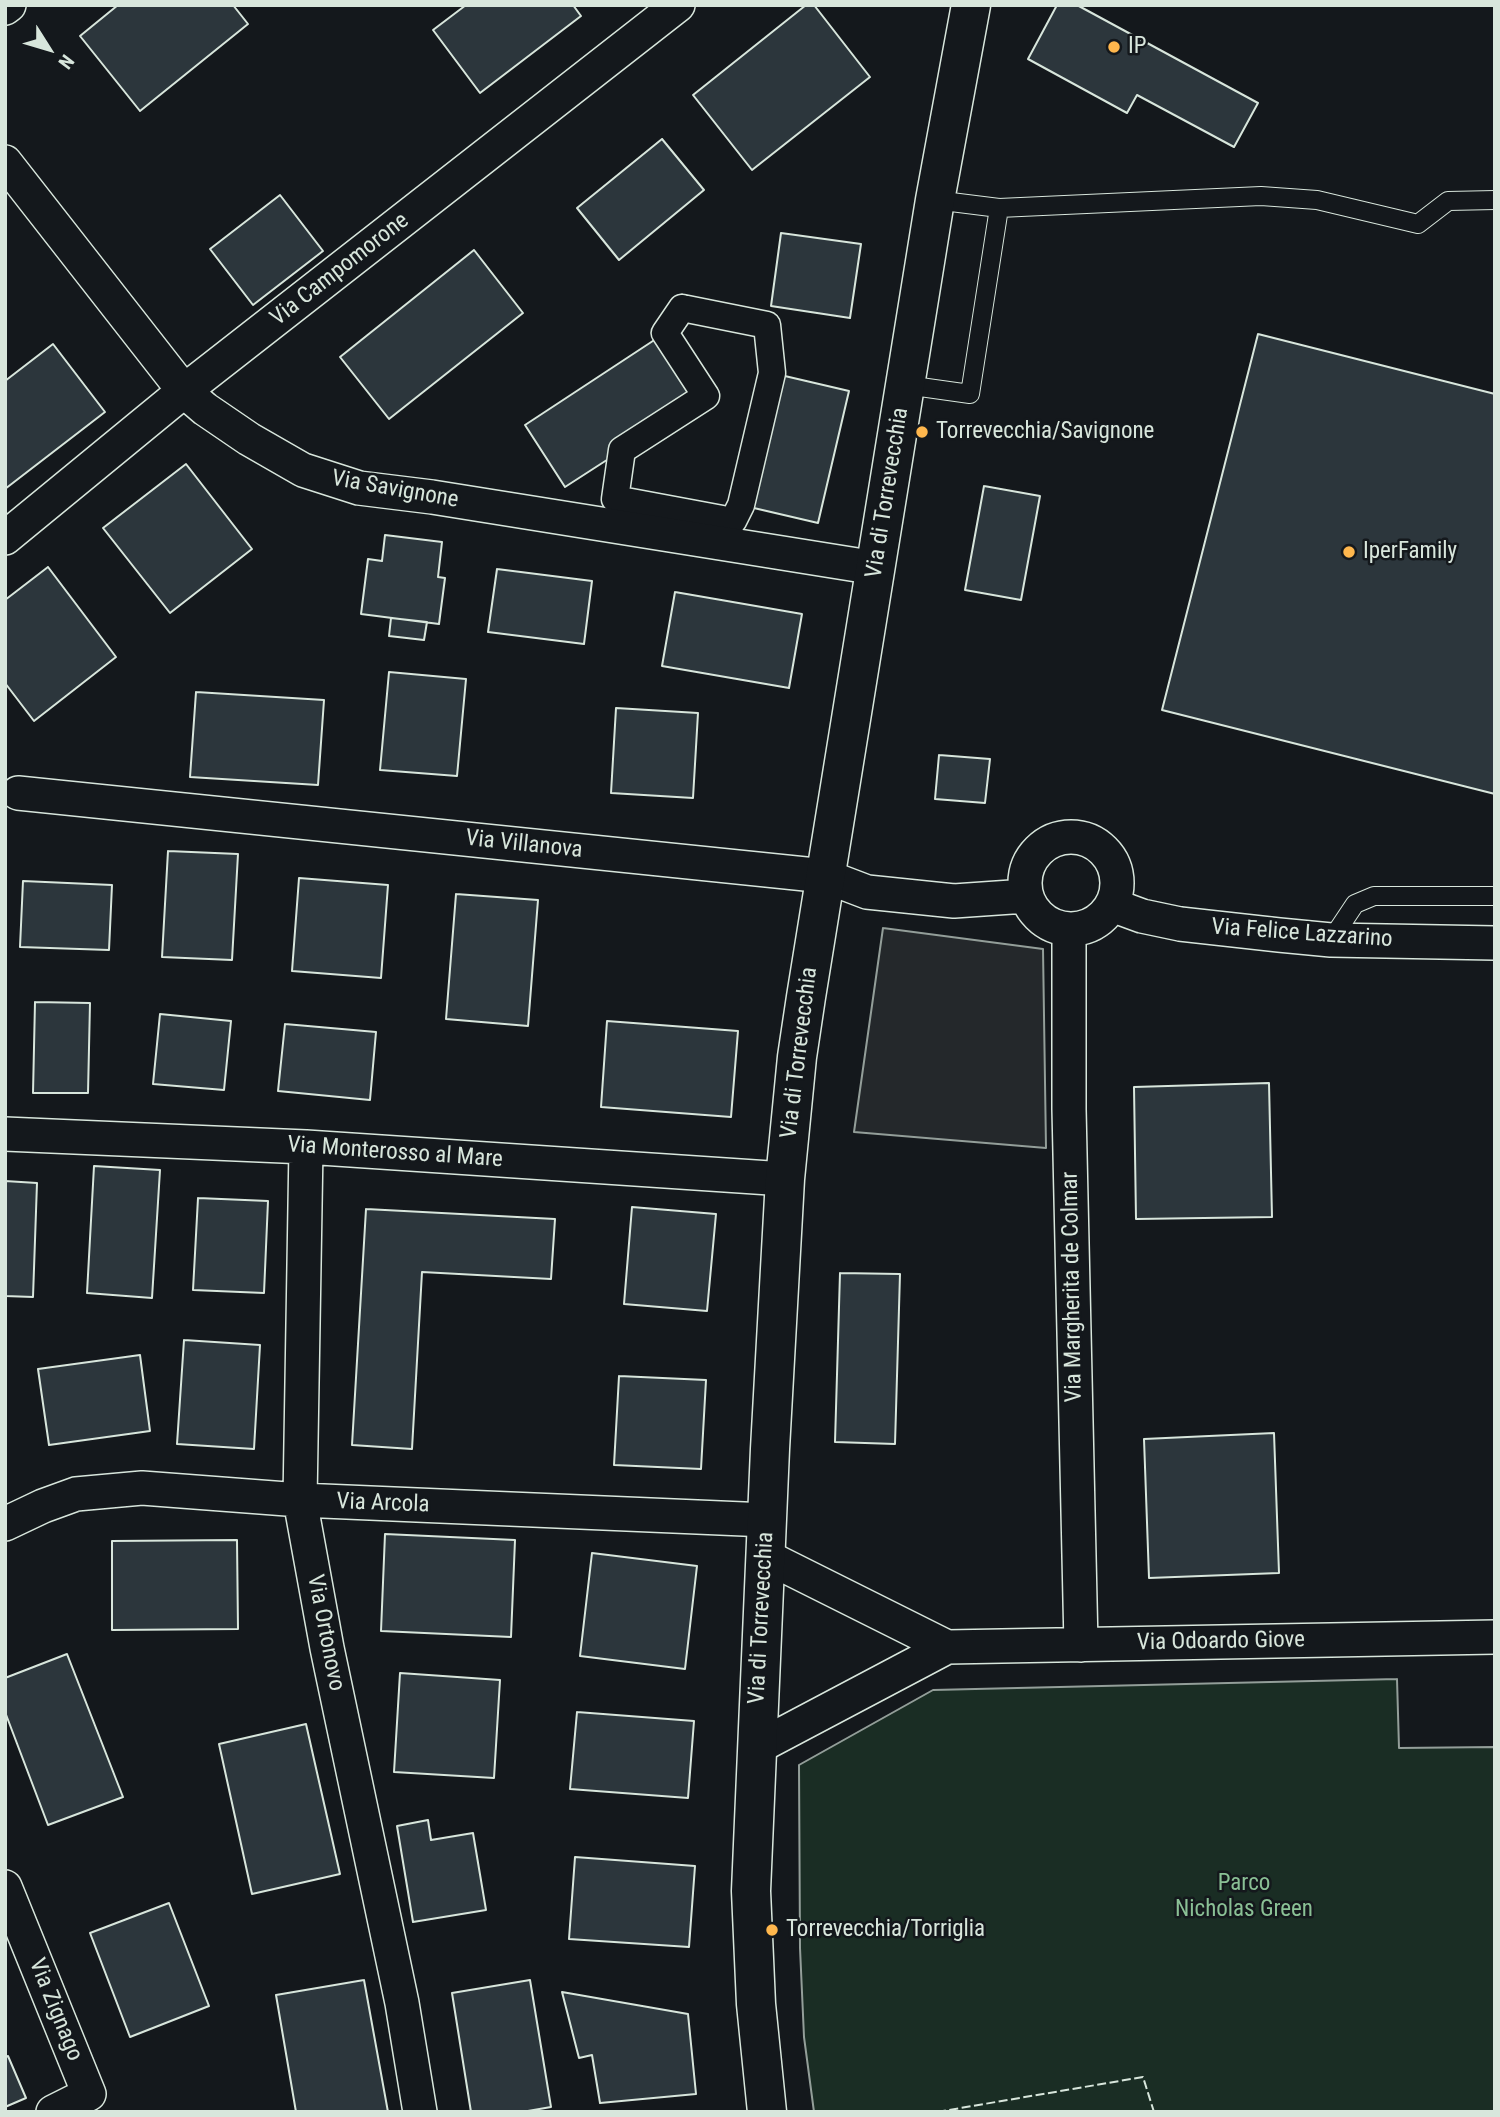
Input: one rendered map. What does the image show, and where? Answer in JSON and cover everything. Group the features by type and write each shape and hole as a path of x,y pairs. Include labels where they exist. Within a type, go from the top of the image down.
{"main road":[{"name":"Via di Torrevecchia","path":"767,2112 752,1949 751,1891 785,1179 797,1057 825,876 935,200 971,5"}],"street":[{"name":"Via Campomorone","path":"5,538 184,391 678,5"},
{"name":"Via Savignone","path":"5,162 184,391 205,410 303,470 359,488 432,497 876,568"},
{"path":"682,309 766,325 772,373 741,505 733,521 615,499 622,450 706,396 665,333 682,309"},
{"name":"Via Villanova","path":"18,793 825,876 867,892 954,901 1026,896"},
{"path":"1065,837 1081,838 1094,843 1105,852 1113,864 1116,892 1112,905 1094,923 1081,928 1054,927 1042,920 1032,909 1026,896 1025,880 1037,851 1050,842 1065,837"},
{"name":"Via Felice Lazzarino","path":"1112,905 1180,925 1331,940 1495,943"},
{"name":"Via Margherita de Colmar","path":"1069,929 1069,1109 1081,1645"},
{"name":"Via Monterosso al Mare","path":"5,1134 306,1147 785,1179"},
{"name":"Via Ortonovo","path":"306,1147 300,1500 327,1648 402,2003 420,2112"},
{"name":"Via Arcola","path":"5,1524 76,1494 121,1488 174,1489 766,1538"},
{"name":"Via Odoardo Giove","path":"766,1538 947,1647"},
{"name":"Via Odoardo Giove","path":"756,1748 947,1647 1495,1637"},
{"name":"Via Zignago","path":"5,1887 89,2094 52,2112"}],"lane":[{"path":"935,200 999,208 1261,196 1317,200 1418,224 1448,201 1495,200"},
{"path":"906,385 970,394 999,208"},
{"path":"1331,940 1356,904 1374,896 1495,897"}],"green space":[{"name":"Parco Nicholas Green","path":"1397,1679 1399,1748 1495,1747 1495,2112 814,2112 804,2037 800,1948 799,1765 933,1690"}],"shaded area":[{"path":"883,928 1043,949 1046,1148 854,1132"}],"building":[{"path":"118,5 233,5 248,24 140,111 80,36"},
{"path":"466,5 573,5 581,16 480,93 433,30"},
{"path":"806,5 814,5 870,77 752,170 693,95"},
{"path":"1057,5 1077,5 1258,103 1234,147 1137,95 1127,113 1028,59"},
{"path":"662,139 704,190 619,260 577,208"},
{"path":"280,195 323,251 253,305 210,249"},
{"path":"781,233 861,244 850,318 771,306"},
{"path":"474,250 523,313 389,419 340,357"},
{"path":"665,333 706,396 565,487 525,425"},
{"name":"IperFamily","path":"1258,334 1495,394 1495,794 1162,710"},
{"path":"53,344 105,412 5,489 5,381"},
{"path":"772,373 849,391 818,523 741,505"},
{"path":"186,464 252,549 170,613 103,528"},
{"path":"984,486 1040,496 1021,600 965,590"},
{"path":"385,535 442,542 438,577 445,578 439,624 361,614 368,559 382,561"},
{"path":"48,567 116,657 34,721 5,683 5,600"},
{"path":"497,569 592,581 584,644 488,632"},
{"path":"675,592 802,614 789,688 662,666"},
{"path":"391,618 427,622 424,640 389,636"},
{"path":"389,672 466,679 457,776 380,770"},
{"path":"196,692 324,700 318,785 190,777"},
{"path":"616,708 698,713 693,798 611,793"},
{"path":"939,755 990,759 985,803 935,799"},
{"path":"168,851 238,854 232,960 162,957"},
{"path":"299,878 388,885 381,978 292,971"},
{"path":"23,881 112,885 109,950 20,947"},
{"path":"456,894 538,900 528,1026 446,1019"},
{"path":"35,1002 90,1003 88,1093 33,1093"},
{"path":"160,1014 231,1021 224,1090 153,1084"},
{"path":"607,1021 738,1031 731,1117 601,1107"},
{"path":"285,1024 376,1032 370,1100 278,1091"},
{"path":"1269,1083 1272,1217 1136,1219 1134,1087"},
{"path":"94,1166 160,1170 152,1298 87,1293"},
{"path":"5,1181 37,1183 33,1297 5,1296"},
{"path":"198,1198 268,1201 264,1293 193,1290"},
{"path":"632,1207 716,1214 707,1311 624,1304"},
{"path":"366,1209 555,1219 551,1279 422,1272 412,1449 352,1445"},
{"path":"840,1273 900,1274 895,1444 835,1442"},
{"path":"184,1340 260,1345 254,1449 177,1444"},
{"path":"140,1355 150,1431 49,1445 38,1369"},
{"path":"619,1376 706,1380 701,1469 614,1465"},
{"path":"1274,1433 1279,1573 1149,1578 1144,1439"},
{"path":"385,1534 515,1540 511,1637 381,1631"},
{"path":"237,1540 238,1629 112,1630 112,1541"},
{"path":"592,1553 697,1566 685,1669 580,1656"},
{"path":"67,1654 123,1797 48,1825 5,1712 5,1678"},
{"path":"400,1673 500,1680 494,1778 394,1772"},
{"path":"577,1712 694,1721 688,1798 570,1789"},
{"path":"306,1724 340,1874 252,1894 219,1744"},
{"path":"428,1820 431,1840 473,1833 486,1910 413,1922 397,1826"},
{"path":"575,1857 695,1866 689,1947 569,1939"},
{"path":"169,1903 209,2006 130,2037 90,1933"},
{"path":"364,1980 388,2112 296,2112 276,1995"},
{"path":"530,1980 551,2107 522,2112 471,2112 452,1993"},
{"path":"562,1992 688,2014 696,2094 600,2103 592,2055 579,2058"},
{"path":"8,2056 26,2098 5,2107 5,2057"}],"fence":[{"path":"937,2112 1143,2077 1154,2112"}],"place":[{"name":"IP","path":"1114,47"},
{"name":"Torrevecchia/Savignone","path":"922,432"},
{"name":"IperFamily","path":"1349,552"},
{"name":"Torrevecchia/Torriglia","path":"772,1930"}]}
